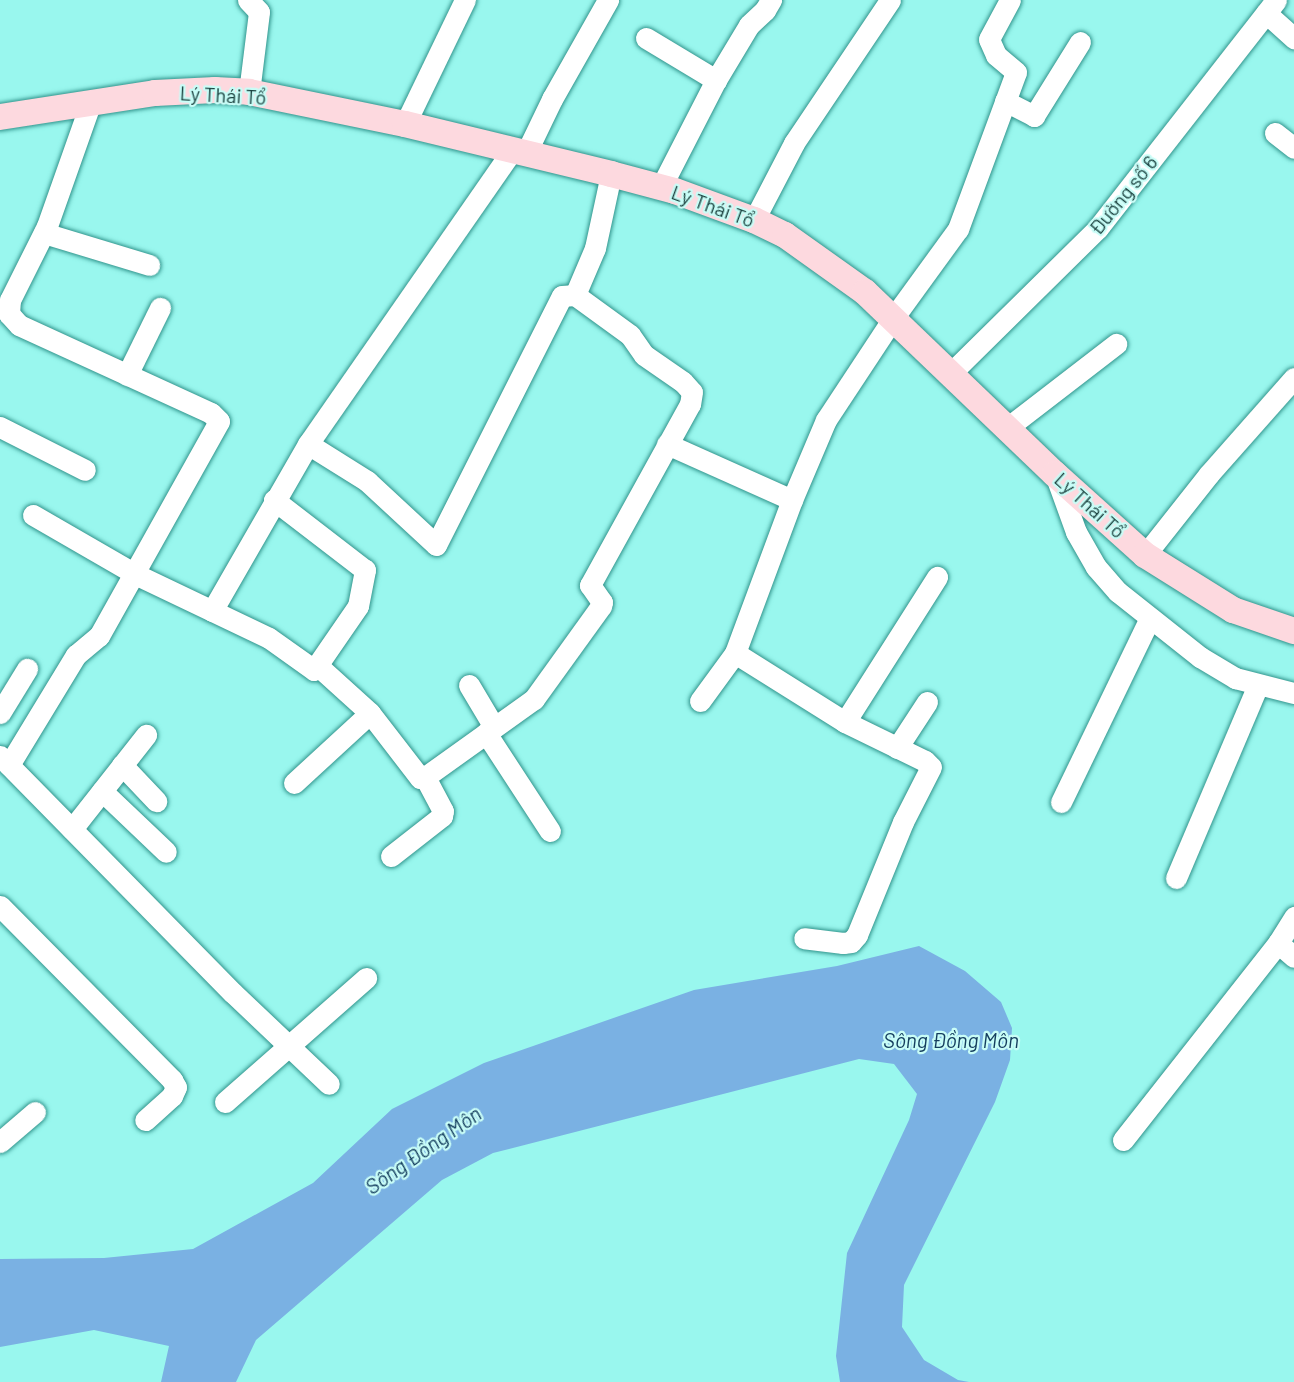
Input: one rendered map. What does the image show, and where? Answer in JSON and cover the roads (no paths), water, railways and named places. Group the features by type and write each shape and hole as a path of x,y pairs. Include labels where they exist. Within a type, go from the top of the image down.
{"main road":[{"name":"Lý Thái Tổ","path":"0,117 155,93 215,90 249,92 405,124 611,174 661,187 754,220 785,235 866,292 1055,474 1145,555 1233,610 1294,631"}],"street":[{"path":"248,0 259,12 249,92"},
{"path":"405,124 465,0"},
{"path":"212,611 308,444 519,152 608,0"},
{"path":"661,187 716,80 749,26 765,10 771,0"},
{"path":"754,220 794,142 890,0"},
{"path":"700,701 735,652 792,500 826,420 894,317 958,229 1016,72 996,55 989,39 1010,0"},
{"path":"1271,6 1294,38"},
{"name":"Đường số 6","path":"951,373 1098,228 1271,6"},
{"path":"646,38 716,80"},
{"path":"1005,101 1034,116 1080,42"},
{"path":"91,102 44,233 10,300 9,314 19,325 211,413 219,421 135,574 87,646 5,760 225,985 329,1084"},
{"path":"1275,133 1294,148"},
{"path":"575,295 595,249 611,174"},
{"path":"44,233 149,265"},
{"path":"308,444 367,481 436,545 559,300 566,294 575,295 630,335 644,355 683,382 692,392 690,404 590,585 602,602 601,606 538,694 490,730 425,777 420,778 370,713 318,666"},
{"path":"128,375 160,308"},
{"path":"1007,428 1116,344"},
{"path":"1145,555 1209,474 1294,378"},
{"path":"0,428 86,470"},
{"path":"667,444 792,500"},
{"path":"1055,474 1076,532 1096,567 1118,592 1200,657 1235,678 1294,693"},
{"path":"33,515 135,574 269,638 310,669 318,666 358,606 366,576 365,570 274,500"},
{"path":"844,722 937,577"},
{"path":"1061,802 1150,618"},
{"path":"735,652 844,722 925,761 931,767 930,774 903,822 856,935 851,942 804,938"},
{"path":"0,713 27,669"},
{"path":"469,685 490,730 550,831"},
{"path":"1176,878 1258,685"},
{"path":"897,748 927,702"},
{"path":"294,783 370,713"},
{"path":"72,829 146,735"},
{"path":"122,765 156,801"},
{"path":"392,856 442,816 443,811 425,777"},
{"path":"102,791 166,852"},
{"path":"0,906 172,1080 176,1087 172,1096 145,1120"},
{"path":"1123,1140 1278,943 1294,917"},
{"path":"1278,943 1294,957"},
{"path":"225,1102 366,978"},
{"path":"0,1142 35,1112"}],"water":[{"name":"Sông Đồng Môn","path":"919,946 965,971 1001,1002 1012,1028 1010,1060 995,1102 904,1285 902,1327 924,1360 958,1380 969,1382 840,1382 836,1356 847,1253 909,1120 917,1094 894,1064 859,1059 493,1153 442,1180 256,1340 236,1382 161,1382 169,1346 94,1330 0,1347 0,1259 104,1258 193,1249 313,1183 392,1109 484,1063 694,990 837,966"}]}
